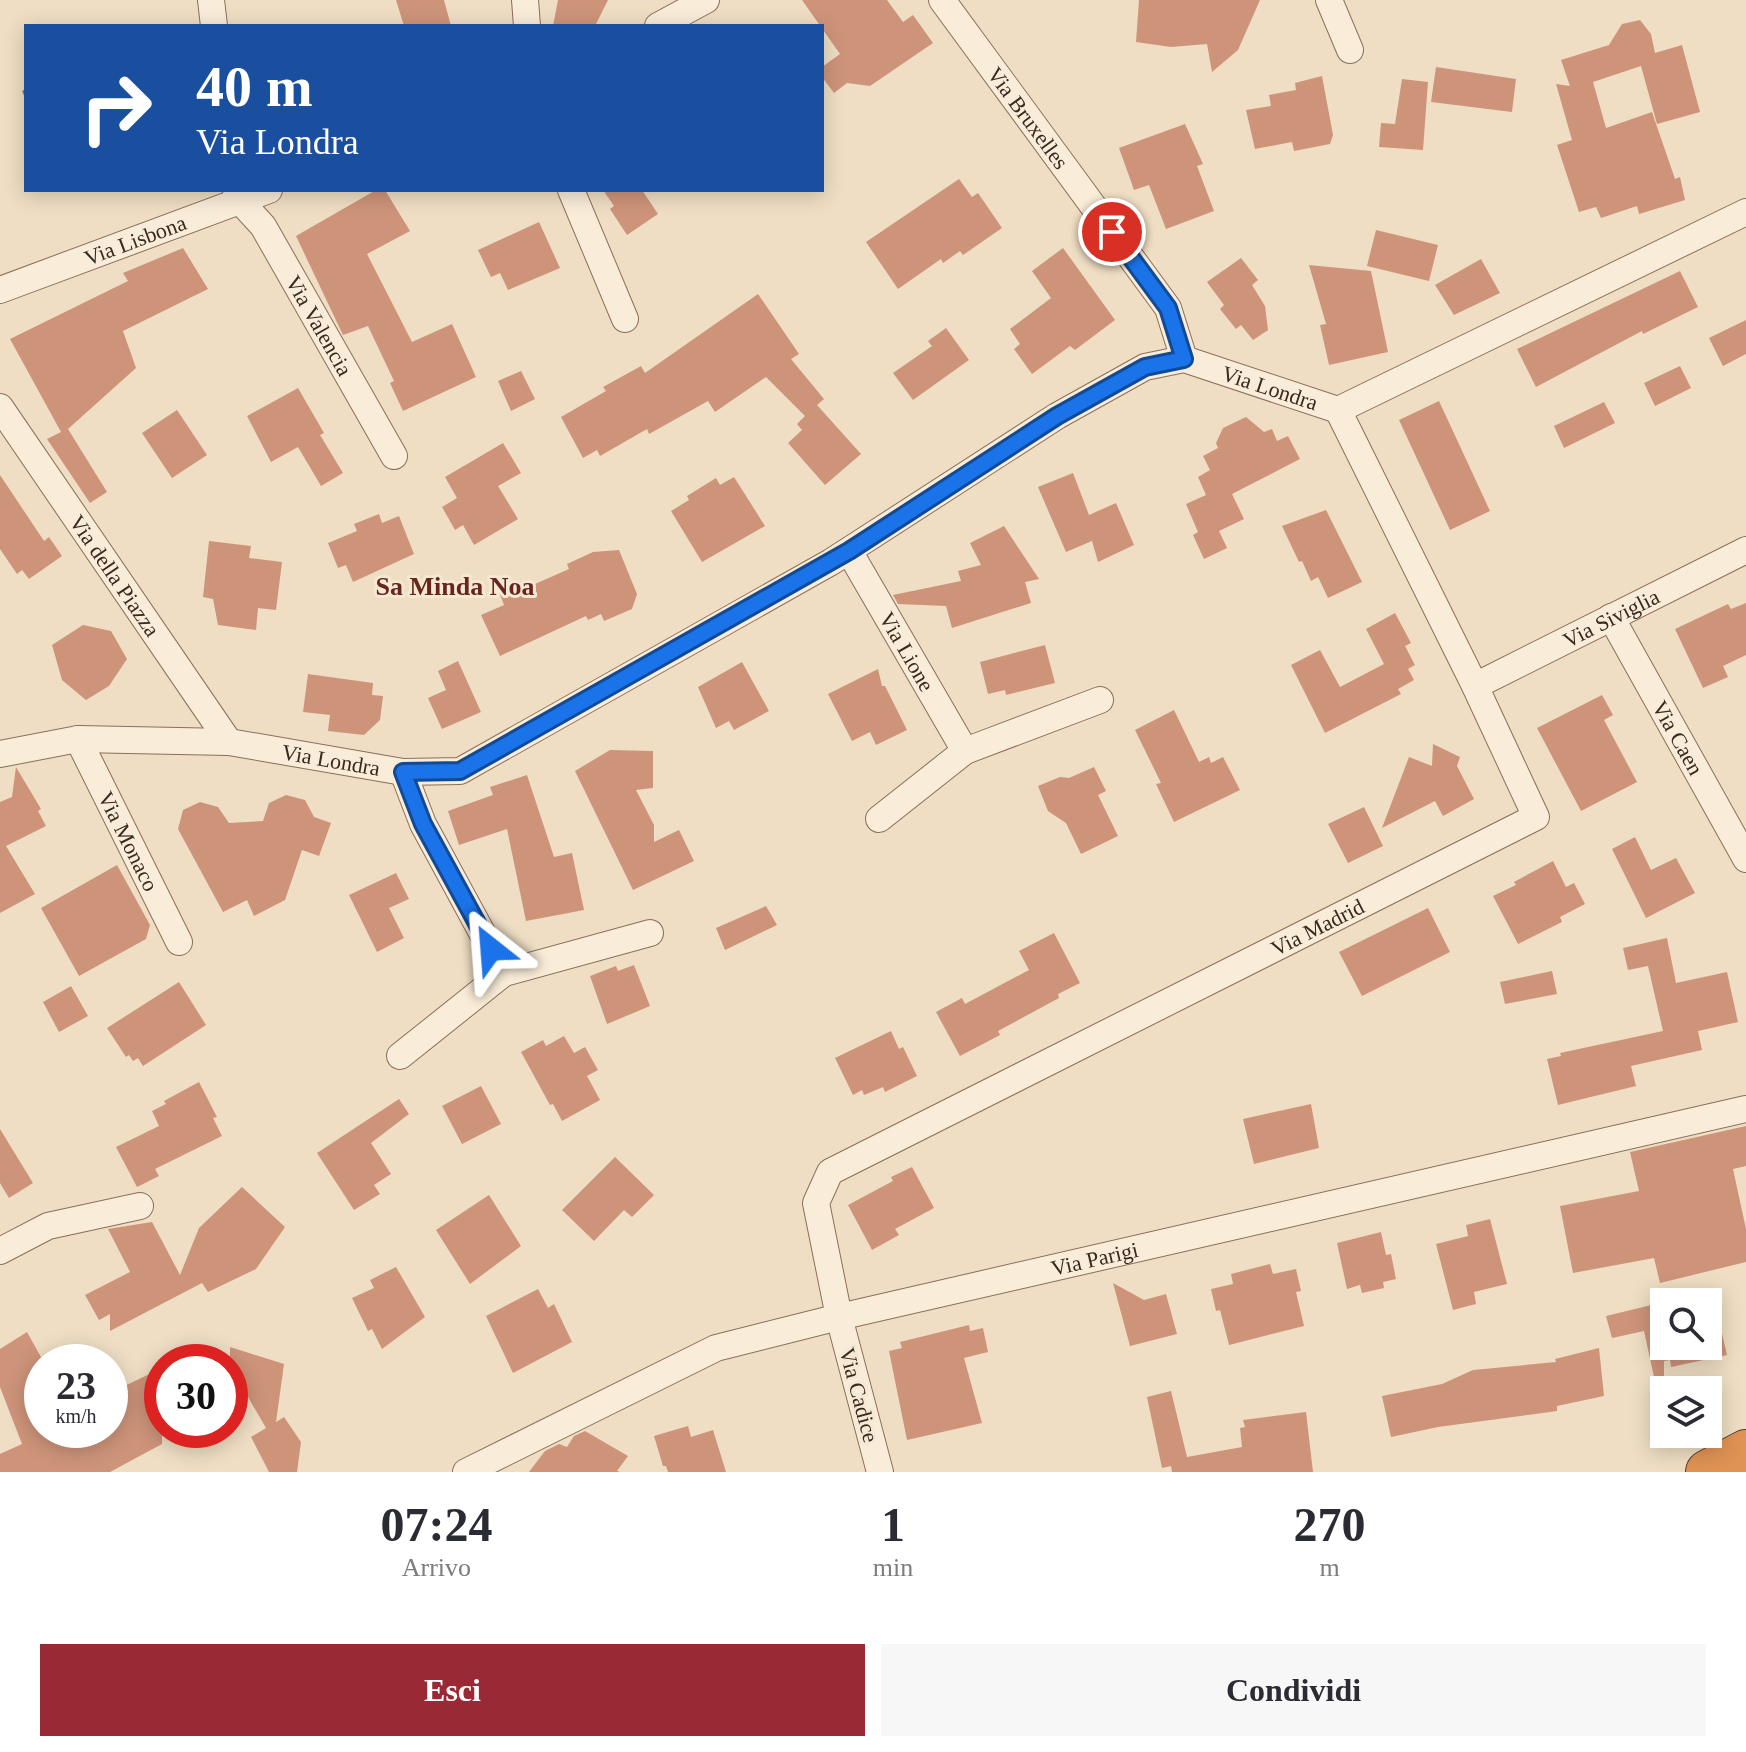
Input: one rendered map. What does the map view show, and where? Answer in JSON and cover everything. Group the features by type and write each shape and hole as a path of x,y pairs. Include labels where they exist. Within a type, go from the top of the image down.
{"highway":[{"path":"1708,1472 1746,1452"}],"street":[{"path":"211,0 214,24"},
{"path":"525,0 527,24"},
{"path":"662,24 706,0"},
{"path":"1329,0 1350,50"},
{"name":"Via Bruxelles","path":"950,2 1168,308 1184,359"},
{"path":"572,192 625,319"},
{"name":"Via Lisbona","path":"0,290 238,195"},
{"name":"Via Valencia","path":"238,195 263,226 394,456"},
{"name":"Via Londra","path":"0,754 78,739 229,742 403,772 460,771 849,551 1057,416 1145,367 1184,359 1338,410 1746,212"},
{"name":"Via della Piazza","path":"1,409 229,742"},
{"name":"Via Madrid","path":"839,1317 816,1203 830,1172 1536,817 1475,686 1338,410"},
{"name":"Via Siviglia","path":"1475,686 1746,550"},
{"name":"Via Lione","path":"849,551 965,751"},
{"name":"Via Caen","path":"1611,617 1746,859"},
{"path":"879,819 965,751 1100,700"},
{"name":"Via Monaco","path":"78,739 179,942"},
{"path":"403,772 423,824 504,973"},
{"path":"400,1056 504,973 650,933"},
{"name":"Via Parigi","path":"466,1472 716,1348 1746,1109"},
{"path":"0,1251 48,1226 140,1206"},
{"name":"Via Cadice","path":"839,1317 880,1472"},
{"path":"1738,1472 1746,1470"}],"building":[{"path":"396,0 444,0 450,24 403,24"},
{"path":"558,0 608,0 596,24 553,24"},
{"path":"802,0 887,0 903,22 913,15 933,43 870,86 847,83 834,93 824,80 824,66 840,54 824,31 824,24 819,24"},
{"path":"1139,0 1260,0 1238,50 1212,72 1207,44 1171,47 1136,42"},
{"path":"1640,20 1651,34 1655,53 1682,45 1700,112 1657,124 1641,66 1593,82 1606,128 1652,112 1675,179 1680,177 1685,200 1639,214 1637,206 1601,218 1596,207 1579,212 1557,145 1572,140 1556,84 1570,86 1561,60 1609,45 1622,24"},
{"path":"1436,67 1516,79 1512,112 1431,102"},
{"path":"1322,76 1333,135 1330,144 1294,151 1292,142 1255,149 1246,110 1271,106 1269,95 1296,90 1295,83"},
{"path":"1402,79 1428,82 1423,150 1379,147 1381,123 1395,124"},
{"path":"1185,124 1203,164 1197,166 1214,211 1166,229 1149,185 1134,190 1119,148"},
{"path":"959,179 972,197 978,193 1002,228 963,255 960,251 943,263 941,259 898,289 866,242"},
{"path":"373,192 386,192 410,231 367,254 412,342 452,324 476,377 403,411 390,383 394,381 368,326 343,335 296,236"},
{"path":"604,192 643,192 658,214 627,235 610,209 614,206"},
{"path":"539,222 560,268 508,290 500,273 491,277 478,250"},
{"path":"1376,230 1438,245 1429,281 1367,266"},
{"path":"183,248 208,289 123,331 136,368 68,429 107,492 90,503 47,439 61,432 10,339 128,281 123,273"},
{"path":"1063,248 1115,320 1075,350 1070,346 1032,374 1014,349 1020,344 1010,329 1051,298 1032,271"},
{"path":"1241,258 1258,280 1252,285 1265,306 1268,330 1253,340 1241,325 1236,329 1220,309 1224,305 1207,282"},
{"path":"1481,259 1500,293 1454,315 1435,285"},
{"path":"1309,265 1371,271 1388,352 1329,365 1320,325 1326,324"},
{"path":"1680,271 1698,307 1643,334 1642,331 1536,387 1517,349"},
{"path":"758,294 799,354 791,359 824,399 817,405 861,454 825,485 788,443 802,430 797,424 805,416 766,377 715,412 708,401 649,434 647,429 600,456 597,450 583,458 561,417 606,391 603,387 641,366 645,373"},
{"path":"1746,320 1746,354 1723,366 1709,338"},
{"path":"946,328 969,360 913,400 893,373 932,346 928,341"},
{"path":"1680,366 1691,388 1655,406 1644,383"},
{"path":"521,371 535,399 511,411 498,381"},
{"path":"298,388 324,433 320,435 343,473 321,486 298,447 271,462 247,416"},
{"path":"1439,401 1490,511 1450,530 1399,420"},
{"path":"1604,402 1615,423 1564,448 1554,426"},
{"path":"177,410 207,455 172,478 142,433"},
{"path":"1246,417 1264,432 1272,429 1277,441 1288,436 1300,459 1232,494 1244,519 1219,531 1227,548 1204,559 1193,535 1198,532 1186,504 1206,495 1198,477 1210,470 1203,456 1218,448 1216,443 1223,428"},
{"path":"503,443 521,473 498,486 518,519 474,545 463,525 455,530 442,507 457,498 445,477"},
{"path":"1073,473 1089,515 1116,503 1134,545 1098,562 1092,541 1066,552 1038,487"},
{"path":"0,475 44,541 49,537 62,556 29,579 22,570 17,574 0,549"},
{"path":"734,477 765,526 702,562 671,511 689,500 687,496 716,478 720,485"},
{"path":"1326,510 1362,582 1328,598 1318,577 1311,581 1282,526"},
{"path":"379,514 382,523 399,516 414,554 353,582 346,565 338,568 328,543 357,531 354,524"},
{"path":"1004,526 1039,579 1025,582 1031,603 952,628 946,606 898,604 893,595 961,581 958,571 981,565 970,543"},
{"path":"209,541 251,546 249,558 282,562 276,610 258,608 256,630 218,625 213,599 203,597"},
{"path":"619,550 637,594 632,609 604,621 601,614 588,620 586,616 500,656 481,615 504,605 499,592 523,581 526,588 569,569 567,564 593,552"},
{"path":"1746,603 1746,655 1723,666 1728,677 1703,688 1675,629 1728,604 1731,609"},
{"path":"1395,613 1411,643 1405,646 1415,665 1408,669 1414,680 1398,689 1401,694 1325,733 1291,665 1320,650 1340,687 1384,664 1366,629"},
{"path":"83,625 111,631 127,659 109,686 86,700 62,680 52,645"},
{"path":"1045,645 1055,683 1006,695 1005,690 988,694 980,662"},
{"path":"458,661 481,712 442,729 428,698 446,690 438,671"},
{"path":"742,662 769,711 734,730 729,721 716,728 698,687"},
{"path":"878,669 882,686 885,686 907,730 876,745 870,732 852,741 828,694"},
{"path":"308,674 373,683 372,695 383,696 380,720 364,735 328,731 330,715 303,712"},
{"path":"1602,695 1613,715 1604,720 1637,782 1581,811 1537,728"},
{"path":"1174,710 1199,762 1209,757 1211,763 1223,757 1240,790 1174,822 1156,784 1161,783 1135,730"},
{"path":"1433,744 1460,757 1457,766 1474,799 1443,816 1435,801 1382,828 1409,757 1432,766"},
{"path":"610,750 653,751 653,788 636,790 654,825 654,842 679,830 694,861 633,890 575,771"},
{"path":"16,767 41,809 38,811 46,826 6,846 35,894 0,913 0,802 12,797"},
{"path":"1094,767 1106,791 1098,795 1118,836 1081,854 1066,823 1048,811 1038,786"},
{"path":"527,775 554,857 572,853 584,910 526,921 507,829 459,845 448,811 493,795 490,787"},
{"path":"286,795 305,800 314,817 331,823 319,856 302,850 285,900 254,916 247,900 223,912 178,829 183,810 200,802 218,807 229,823 263,821 269,803"},
{"path":"1364,807 1383,846 1348,863 1328,824"},
{"path":"1635,837 1651,870 1676,858 1695,893 1646,918 1612,849"},
{"path":"1553,861 1566,887 1574,883 1585,904 1560,917 1562,922 1518,944 1493,896"},
{"path":"117,865 150,925 146,939 79,976 41,908"},
{"path":"396,873 409,899 389,908 404,938 377,952 349,895"},
{"path":"766,906 777,925 725,950 716,928"},
{"path":"1428,908 1450,952 1362,996 1339,952"},
{"path":"1054,933 1080,983 998,1031 1000,1035 960,1056 936,1012 962,998 965,1004 1029,970 1019,951"},
{"path":"1667,938 1676,983 1727,972 1738,1022 1698,1031 1702,1050 1631,1066 1636,1086 1558,1105 1547,1059 1561,1056 1560,1053 1663,1031 1648,966 1628,970 1623,948"},
{"path":"634,965 650,1006 607,1024 590,976 616,966 618,971"},
{"path":"1552,971 1557,994 1505,1004 1500,982"},
{"path":"179,982 206,1025 143,1066 138,1058 133,1061 129,1055 126,1057 107,1028"},
{"path":"71,986 88,1016 59,1032 43,1002"},
{"path":"891,1031 917,1076 885,1092 883,1087 864,1095 862,1090 853,1095 835,1058"},
{"path":"564,1036 574,1053 585,1047 598,1070 587,1076 600,1100 562,1121 521,1052 543,1040 546,1046"},
{"path":"199,1082 217,1117 213,1118 222,1136 155,1169 159,1176 137,1187 116,1147 159,1126 152,1111"},
{"path":"481,1086 501,1124 462,1144 442,1106"},
{"path":"399,1099 409,1114 371,1143 391,1174 374,1185 380,1194 354,1210 317,1153"},
{"path":"1311,1104 1319,1148 1254,1164 1243,1119"},
{"path":"1746,1126 1746,1166 1733,1169 1746,1229 1746,1262 1660,1283 1654,1258 1573,1273 1560,1206 1639,1191 1630,1152"},
{"path":"0,1129 33,1183 9,1198 0,1183"},
{"path":"615,1157 654,1195 632,1217 624,1210 594,1241 562,1210"},
{"path":"912,1167 934,1208 895,1229 899,1235 872,1250 848,1205"},
{"path":"242,1187 285,1227 256,1269 208,1292 202,1283 110,1331 110,1314 99,1320 85,1295 130,1272 108,1229 152,1222 180,1275 199,1228"},
{"path":"489,1195 521,1246 470,1284 436,1230"},
{"path":"1490,1219 1507,1284 1474,1292 1476,1304 1453,1310 1436,1244 1468,1236 1466,1225"},
{"path":"1381,1232 1386,1255 1391,1254 1396,1279 1383,1282 1384,1288 1362,1293 1360,1285 1347,1289 1337,1243"},
{"path":"1270,1264 1273,1274 1296,1269 1301,1291 1296,1292 1304,1326 1229,1345 1211,1289 1233,1284 1231,1274"},
{"path":"396,1267 425,1317 382,1349 372,1329 368,1331 352,1298 374,1288 370,1280"},
{"path":"1113,1283 1144,1300 1166,1294 1177,1334 1130,1346"},
{"path":"538,1289 548,1308 554,1304 572,1342 513,1373 486,1316"},
{"path":"1650,1305 1650,1359 1644,1331 1612,1338 1606,1316"},
{"path":"969,1325 970,1331 983,1328 988,1352 964,1358 982,1423 907,1440 889,1351 902,1348 900,1342"},
{"path":"27,1332 34,1344 24,1344 24,1448 128,1448 128,1384 144,1377 144,1448 155,1448 110,1472 0,1472 0,1454 22,1444 0,1387 0,1349"},
{"path":"1722,1333 1727,1355 1722,1356"},
{"path":"1599,1348 1604,1396 1557,1406 1557,1411 1438,1427 1391,1437 1382,1396 1442,1384 1473,1370 1556,1362 1555,1359"},
{"path":"248,1353 284,1364 276,1422 284,1417 301,1442 297,1472 269,1472 251,1437 266,1428 248,1397"},
{"path":"1650,1360 1670,1360 1664,1361 1664,1376 1654,1376"},
{"path":"1670,1360 1704,1360 1671,1367"},
{"path":"1171,1391 1187,1457 1242,1447 1240,1428 1245,1427 1243,1420 1306,1412 1313,1472 1172,1472 1171,1466 1162,1468 1147,1397"},
{"path":"688,1426 691,1437 713,1430 726,1472 668,1472 663,1466 654,1436"},
{"path":"585,1431 628,1456 617,1471 620,1472 529,1472 545,1451 559,1444 567,1447 574,1436"}],"district":[{"name":"Sa Minda Noa","path":"455,586"}],"route":[{"path":"491,949 423,824 403,772 460,771 849,551 1057,416 1145,367 1184,359 1168,308 1112,232"}]}
